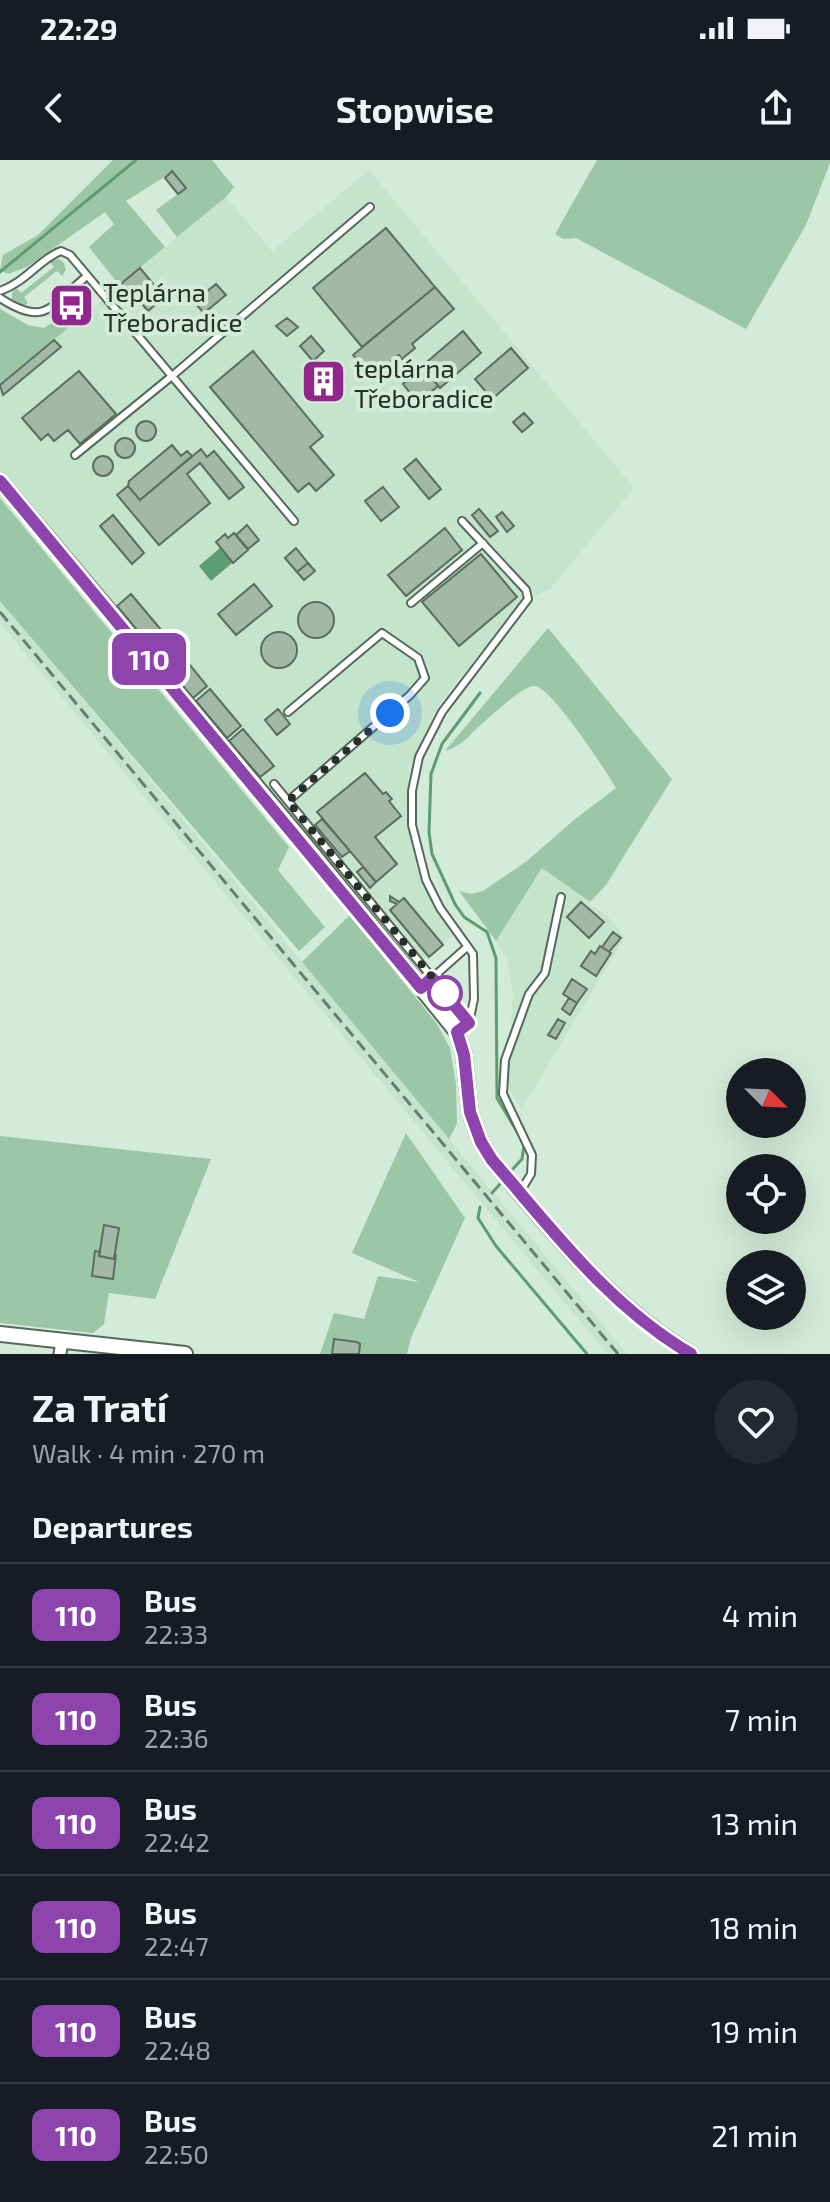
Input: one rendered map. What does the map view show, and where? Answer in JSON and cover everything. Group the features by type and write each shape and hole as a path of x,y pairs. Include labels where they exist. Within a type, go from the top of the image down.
{"street":[{"path":"0,481 463,1028 470,1112 481,1142 492,1160 571,1252 620,1302 664,1338 691,1354"},
{"path":"0,1334 61,1347 185,1354"}],"lane":[{"path":"75,455 370,207"},
{"path":"0,291 23,280 53,254 61,251 70,255 294,521"},
{"path":"0,298 31,314 42,313 87,276"},
{"path":"462,521 526,590 528,599 442,712 419,757 412,791 412,825 426,880 440,908 473,954 474,999 463,1028"},
{"path":"411,603 483,543"},
{"path":"288,712 382,633 418,658 425,678 410,695 288,801"},
{"path":"274,784 426,983 467,947"},
{"path":"520,1192 531,1174 532,1155 503,1094 505,1060 529,994 545,973 561,897"}],"shaded area":[{"path":"113,160 212,160 234,187 177,237 156,210 178,194 172,172 126,201 165,247 119,285 89,247 114,224 105,212 27,267 8,274 0,270 3,255 38,235"},
{"path":"597,160 830,160 830,163 806,225 746,329 576,238 563,239 555,234"},
{"path":"369,170 634,488 550,589 518,604 436,709 409,768 407,820 416,867 432,904 453,936 413,969 0,472 0,385 226,197 272,251"},
{"path":"59,259 66,270 62,276 57,271 24,297 28,303 25,305 18,305 12,299 16,288 21,293 54,267 50,262"},
{"path":"93,292 93,298 73,324 0,385 0,309 28,325 44,328 58,319 61,321"},
{"path":"0,498 289,847 278,870 325,927 299,951 0,601"},
{"path":"220,548 232,563 211,581 199,566"},
{"path":"0,600 627,1354 608,1354 565,1303 0,623"},
{"path":"548,628 672,779 606,885 590,902 542,868 496,941 459,891 471,894 483,891 527,861 616,788 565,715 543,690 535,686 516,695 462,742 445,751"},
{"path":"543,868 608,917 625,937 522,1109 501,1076 502,1053 511,1028 513,994 507,960 496,941"},
{"path":"350,915 437,1024 450,1048 456,1084 457,1124 449,1139 302,962"},
{"path":"406,1133 465,1218 411,1338 407,1354 359,1354 360,1344 357,1342 334,1339 332,1354 320,1354 334,1313 364,1319 378,1276 419,1282 352,1253"},
{"path":"0,1136 211,1159 155,1299 109,1293 104,1324 93,1333 0,1323","holes":["105,1225 118,1228 112,1279 92,1276 95,1251 100,1252"]}],"building":[{"path":"172,171 186,188 178,194 165,178"},
{"path":"386,228 435,287 362,347 313,288"},
{"path":"140,268 164,297 148,311 130,290 117,301 110,293"},
{"path":"216,284 226,295 204,313 194,302"},
{"path":"435,287 454,309 412,344 415,348 402,359 399,355 372,377 353,355"},
{"path":"287,318 298,327 287,336 276,326"},
{"path":"463,331 481,353 440,388 422,366"},
{"path":"311,336 324,351 313,361 300,346"},
{"path":"54,340 61,347 3,395 0,385"},
{"path":"511,348 528,368 492,399 475,379"},
{"path":"253,351 323,436 310,447 334,475 316,491 309,483 298,492 210,387"},
{"path":"423,367 438,386 418,403 403,384"},
{"path":"79,371 116,414 80,444 68,430 54,441 48,434 41,440 22,418"},
{"name":"teplárna Třeboradice","path":"323,374 330,381 323,388 316,381"},
{"path":"524,413 533,423 522,432 513,422"},
{"path":"142,421 150,421 156,431 150,441 142,441 136,435 136,427"},
{"path":"125,438 132,441 135,448 132,455 125,458 118,455 115,448 118,441"},
{"path":"172,445 181,456 187,451 192,456 140,500 128,486 129,481"},
{"path":"201,449 207,457 214,451 244,487 229,499 200,463 187,474 210,503 159,545 117,495 128,486 140,500"},
{"path":"103,456 110,459 113,466 110,473 103,476 96,473 93,466 96,459"},
{"path":"416,459 441,489 429,499 404,469"},
{"path":"383,487 399,507 381,521 365,501"},
{"path":"479,509 498,531 490,537 472,515"},
{"path":"502,512 514,526 507,532 496,517"},
{"path":"113,515 144,553 132,564 100,526"},
{"path":"247,525 259,540 248,549 236,535"},
{"path":"445,528 462,550 406,596 388,575"},
{"path":"234,533 248,550 233,563 216,542 225,534 228,538"},
{"path":"296,548 308,563 297,572 285,558"},
{"path":"481,554 517,597 459,646 422,602"},
{"path":"308,563 315,571 304,580 297,572"},
{"path":"254,584 272,606 236,635 218,614"},
{"path":"131,594 162,631 148,643 117,606"},
{"path":"316,602 329,607 334,620 329,633 316,638 303,633 298,620 303,607"},
{"path":"279,632 292,637 297,650 292,663 279,668 266,663 261,650 266,637"},
{"path":"177,649 207,686 193,698 162,661"},
{"path":"210,689 241,726 227,738 196,701"},
{"path":"278,709 290,724 277,735 265,720"},
{"path":"243,729 274,766 260,777 229,741"},
{"path":"365,773 383,794 386,792 392,799 389,801 401,816 375,837 397,864 376,882 317,812"},
{"path":"322,819 350,851 342,857 315,825"},
{"path":"363,867 376,882 370,888 357,872"},
{"path":"390,896 399,902 404,898 443,945 429,957 390,910 397,904 390,901"},
{"path":"581,902 604,922 589,938 567,917"},
{"path":"613,932 621,938 609,952 602,947"},
{"path":"600,946 611,953 596,976 581,966 591,951 595,954"},
{"path":"572,979 587,989 577,1003 563,994"},
{"path":"569,998 577,1003 570,1015 562,1009"},
{"path":"558,1019 565,1023 556,1039 548,1035"},
{"path":"104,1225 119,1228 114,1259 99,1256"},
{"path":"95,1251 100,1252 99,1256 114,1259 116,1254 113,1279 92,1276"},
{"path":"334,1339 357,1342 360,1344 359,1354 332,1354"}],"waterway":[{"path":"0,272 136,160"},
{"path":"480,693 442,744 431,774 429,832 432,854 455,904 464,917 487,932 496,958 497,1098 519,1135"},
{"path":"512,1170 522,1159 524,1145"},
{"path":"492,1193 500,1184"},
{"path":"480,1207 478,1218 496,1246 587,1354"}],"railway":[{"path":"0,612 618,1354"}],"bus line":[{"name":"110","path":"0,481 303,842 421,988 432,978 469,1023 457,1032 464,1055 470,1112 481,1142 492,1160 600,1283 664,1338 691,1354"}],"place":[{"name":"Teplárna Třeboradice","path":"72,306"},
{"name":"teplárna Třeboradice","path":"323,382"}],"route":[{"path":"390,713 288,801 451,1000 445,993"}]}
